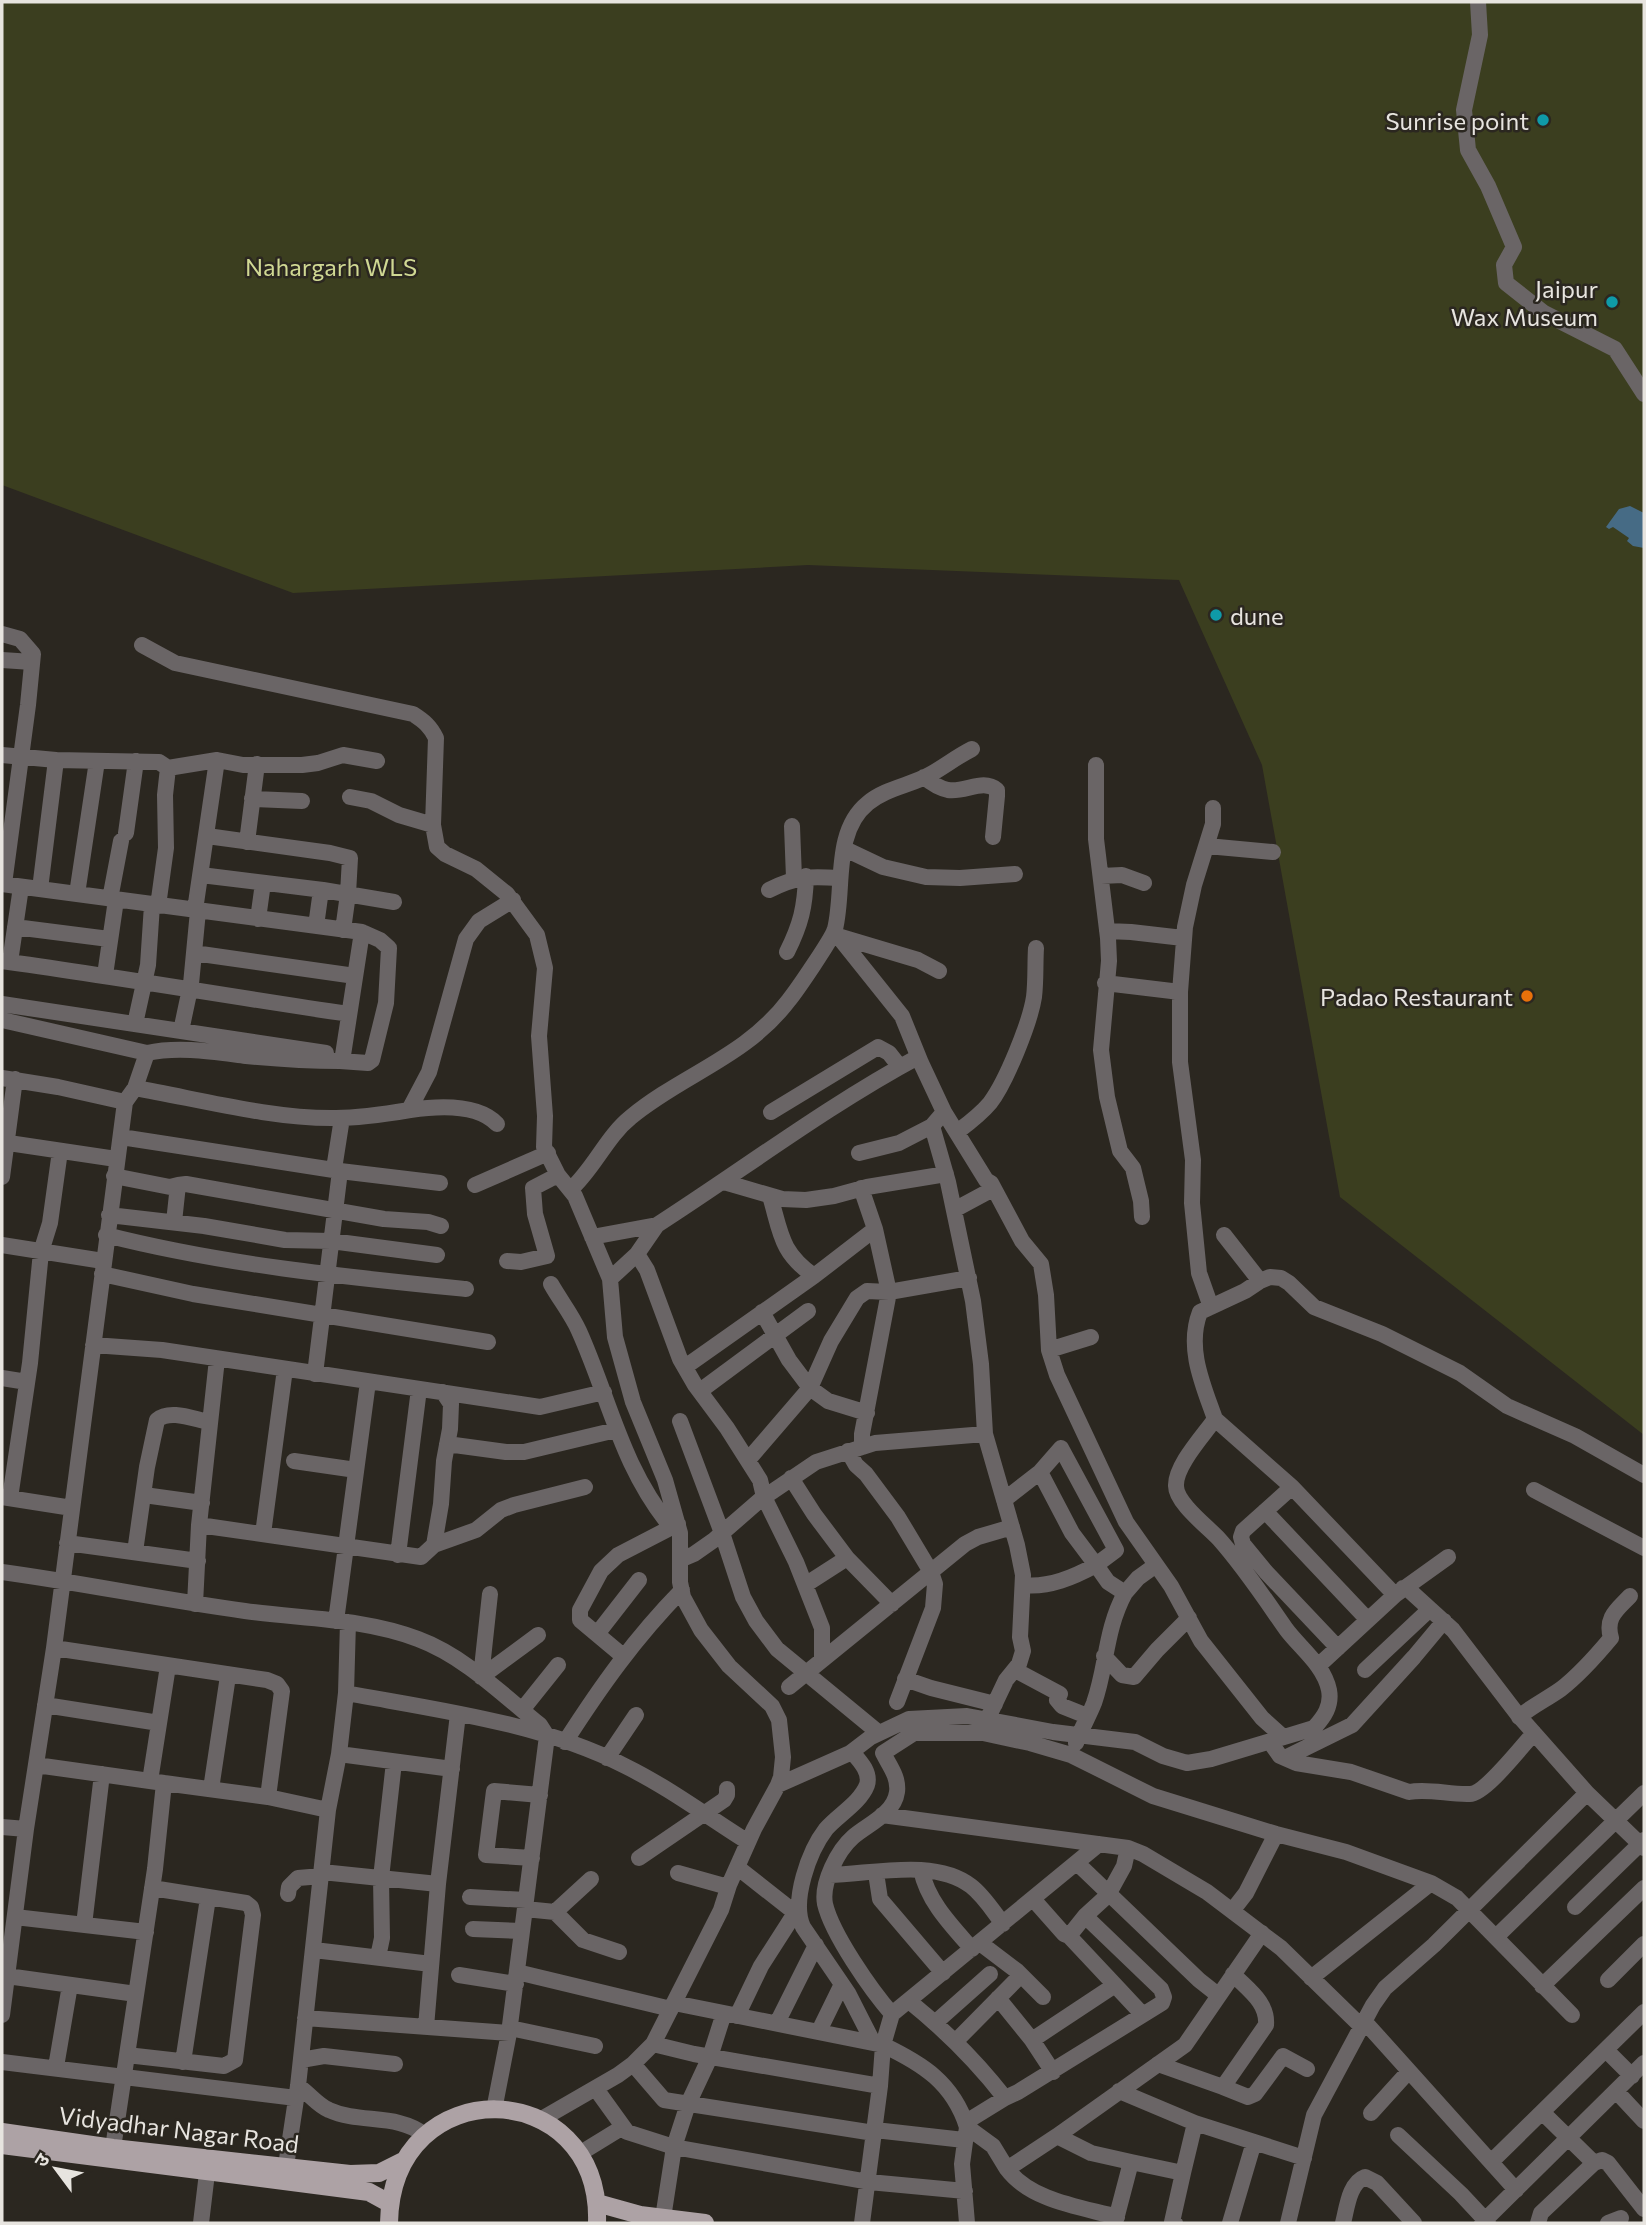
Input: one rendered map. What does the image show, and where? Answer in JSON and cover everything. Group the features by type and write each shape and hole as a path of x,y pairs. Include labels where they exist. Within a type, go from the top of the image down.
{"main road":[{"path":"389,2223 391,2189 402,2161 425,2135 444,2122 476,2110 511,2110 540,2120 569,2141 579,2154 592,2179 597,2203 597,2223"},
{"name":"Vidyadhar Nagar Road","path":"2,2132 113,2148 285,2166 346,2181"},
{"name":"Vidyadhar Nagar Road","path":"2,2146 207,2173 286,2180 346,2181"},
{"path":"346,2181 379,2173 402,2161"},
{"path":"346,2181 389,2203"},
{"path":"597,2203 640,2215 705,2223"},
{"path":"613,2223 640,2215"}],"street":[{"path":"1478,2 1480,35 1464,110 1468,150 1488,186 1514,247 1504,265 1506,283 1544,313 1615,349 1644,394"},
{"path":"2,634 20,639 33,653 20,757 9,885 15,927 6,961 349,1014"},
{"path":"142,645 175,663 413,714 431,728 436,738 433,825 437,847 445,854 476,869 513,900 537,935 545,968 539,1036 545,1116 544,1147 558,1175 575,1196 610,1279 615,1337 633,1402 664,1480 674,1526"},
{"path":"3,665 32,662"},
{"path":"570,1190 583,1178 629,1118 663,1094 728,1057 761,1031 789,1000 838,934 839,878 848,833 860,811 869,802 924,777 972,749"},
{"path":"2,755 55,760 159,762 168,768 217,760 302,765 343,755 377,761"},
{"path":"40,889 55,760"},
{"path":"181,1031 190,990 196,911 217,760"},
{"path":"76,894 97,761"},
{"path":"105,975 113,899 136,761"},
{"path":"247,842 257,764"},
{"path":"1096,765 1096,839 1109,961 1101,1050 1107,1097 1120,1150 1133,1168 1142,1217"},
{"path":"2,2015 7,1976 7,1945 15,1917 54,1648 116,1159 125,1102 135,1088 147,1053 136,1025 166,848 165,795 168,768"},
{"path":"924,777 934,785 950,790 986,785 997,790 993,837"},
{"path":"350,797 433,825"},
{"path":"252,799 302,801"},
{"path":"1211,1307 1199,1273 1192,1203 1193,1160 1180,1062 1180,992 1183,938 1194,885 1213,824 1213,808"},
{"path":"787,952 805,906 792,826"},
{"path":"207,836 350,858 343,930"},
{"path":"1207,846 1273,852"},
{"path":"845,849 883,867 926,877 960,878 1015,874"},
{"path":"201,875 394,902"},
{"path":"1101,876 1122,875 1144,883"},
{"path":"769,890 800,877 839,878"},
{"path":"258,919 263,883"},
{"path":"2,1004 368,1063 372,1060 386,1003 389,948 380,940 362,932 9,885"},
{"path":"316,926 321,890"},
{"path":"409,1110 429,1072 466,939 479,921 513,900"},
{"path":"15,927 109,939"},
{"path":"1107,931 1183,938"},
{"path":"341,1058 362,932"},
{"path":"838,934 918,960 939,971"},
{"path":"838,934 902,1016 944,1112 993,1189 1021,1241 1041,1264 1046,1295 1049,1350 1057,1376 1126,1522 1156,1565 1201,1641 1262,1718 1279,1749 1296,1763 1351,1772 1409,1792 1418,1790 1471,1795 1485,1787 1534,1733"},
{"path":"957,1132 974,1121 990,1102 1015,1052 1030,1017 1034,996 1036,948"},
{"path":"194,953 355,975"},
{"path":"1105,983 1180,992"},
{"path":"2,1020 147,1053 160,1050 203,1051 298,1061 341,1058"},
{"path":"771,1112 878,1047 889,1053 900,1067"},
{"path":"592,1237 657,1225 824,1114 918,1057"},
{"path":"2,1177 8,1079 125,1102"},
{"path":"135,1088 276,1112 342,1118 430,1107 479,1112 497,1124"},
{"path":"859,1153 899,1143 932,1126 944,1112"},
{"path":"315,1374 336,1209 342,1118"},
{"path":"932,1126 946,1174 969,1278 981,1364 985,1434 1023,1575 1020,1637 1023,1651 984,1724"},
{"path":"121,1137 337,1170 440,1182"},
{"path":"4,1142 116,1159"},
{"path":"60,1151 50,1223 41,1252 27,1382 10,1439 6,1497 72,1508"},
{"path":"475,1185 548,1153"},
{"path":"724,1182 771,1196 806,1200 946,1174"},
{"path":"507,1261 521,1262 547,1256 535,1214 533,1188 558,1175"},
{"path":"114,1176 170,1188 186,1184 384,1219 428,1222 441,1226"},
{"path":"174,1222 178,1185"},
{"path":"861,1188 875,1229 889,1292 867,1413 855,1449 856,1465 866,1474 898,1517 931,1572 935,1584 933,1608 897,1702"},
{"path":"954,1210 993,1189"},
{"path":"771,1196 783,1244 796,1263 814,1276"},
{"path":"109,1215 174,1222 285,1240 331,1241 437,1255"},
{"path":"610,1279 637,1254 657,1225"},
{"path":"685,1367 814,1276 875,1229"},
{"path":"107,1235 164,1250 327,1275 467,1289"},
{"path":"1224,1235 1260,1281"},
{"path":"2,1245 41,1252 193,1294 488,1342"},
{"path":"637,1254 647,1270 685,1367 760,1480 764,1497 822,1628 822,1660"},
{"path":"1575,1907 1643,1844 1587,1793 1519,1717 1444,1621 1409,1590 1399,1591 1292,1487 1216,1419 1201,1380 1195,1350 1195,1325 1200,1312 1245,1292 1260,1281 1270,1277 1281,1278 1314,1307 1382,1334 1460,1373 1507,1406 1574,1436 1644,1475"},
{"path":"748,1461 810,1388 831,1341 857,1298 867,1291 889,1292 969,1278"},
{"path":"540,2120 596,2089 633,2064 653,2044 721,1910 748,1842 778,1785 783,1757 779,1720 772,1706 729,1665 701,1630 683,1597 687,1557 680,1533 654,1507 636,1476 578,1328 551,1284"},
{"path":"700,1391 808,1311"},
{"path":"762,1312 810,1388 828,1401 867,1413"},
{"path":"1049,1350 1091,1337"},
{"path":"93,1345 162,1350 540,1407 604,1392"},
{"path":"195,1604 199,1525 217,1359"},
{"path":"263,1534 285,1369"},
{"path":"2,1378 27,1382"},
{"path":"285,2166 301,2060 328,1810 339,1754 346,1692 342,1622 347,1547 368,1382"},
{"path":"398,1555 419,1388"},
{"path":"434,1545 451,1404 443,1392"},
{"path":"135,1552 157,1420 162,1416 172,1415 209,1422"},
{"path":"1216,1419 1176,1473 1175,1490 1221,1542 1265,1597 1287,1630 1318,1666 1329,1691 1325,1715 1314,1728 1279,1749"},
{"path":"680,1421 718,1536 743,1597 756,1620 777,1649 875,1735"},
{"path":"1004,1500 1040,1472 1080,1423"},
{"path":"447,1444 524,1452 616,1430"},
{"path":"687,1557 718,1536 764,1497 816,1462 875,1443 985,1434"},
{"path":"1023,1585 1037,1586 1074,1577 1116,1550 1061,1448"},
{"path":"294,1461 356,1471"},
{"path":"1040,1472 1072,1534 1108,1582 1125,1593"},
{"path":"791,1478 847,1558 892,1604"},
{"path":"199,1525 421,1557 434,1545 477,1530 501,1510 584,1487"},
{"path":"1292,1487 1243,1531 1241,1537 1278,1585 1338,1648"},
{"path":"1534,1490 1644,1548"},
{"path":"144,1495 202,1503"},
{"path":"1265,1511 1368,1620"},
{"path":"623,1656 580,1620 580,1610 601,1571 618,1555 674,1526"},
{"path":"789,1687 965,1544 978,1537 1012,1527"},
{"path":"67,1543 198,1561"},
{"path":"1318,1666 1399,1591 1448,1557"},
{"path":"805,1585 847,1558"},
{"path":"1071,1755 1094,1704 1117,1607 1138,1578 1156,1565"},
{"path":"2,1572 195,1604 342,1622 420,1639 455,1658 540,1725 547,1736 540,1795 510,2031 494,2110"},
{"path":"597,1634 639,1580"},
{"path":"1265,1597 1278,1585"},
{"path":"565,1742 610,1672 658,1614 682,1590"},
{"path":"481,1677 490,1594"},
{"path":"1519,1717 1533,1705 1561,1689 1592,1660 1611,1638 1608,1627 1610,1618 1630,1596"},
{"path":"1365,1670 1430,1609"},
{"path":"1104,1656 1122,1675 1134,1677 1189,1618"},
{"path":"890,2017 837,1931 825,1904 825,1888 839,1852 895,1801 897,1779 883,1753 914,1733 984,1724 1135,1742 1163,1756 1187,1763 1279,1749 1352,1725 1444,1621"},
{"path":"481,1677 538,1635"},
{"path":"54,1648 267,1680 277,1684 282,1691 268,1797"},
{"path":"522,1710 558,1665"},
{"path":"113,2148 152,1888 159,1723 169,1666"},
{"path":"1015,1670 1060,1695 1058,1700 1062,1706 1087,1716"},
{"path":"211,1789 228,1676"},
{"path":"905,1679 995,1704"},
{"path":"346,1692 457,1714 565,1742 626,1766 748,1842"},
{"path":"45,1705 159,1723"},
{"path":"426,2027 438,1884 457,1714"},
{"path":"607,1758 636,1716"},
{"path":"778,1785 853,1751 875,1735 908,1720 967,1716 1071,1755 1153,1796 1276,1834 1346,1852 1431,1882 1457,1898 1572,2015"},
{"path":"663,2218 674,2147 688,2104 710,2057 731,2014 796,1914 813,1851 825,1830 867,1786 868,1778 853,1751"},
{"path":"339,1754 452,1769"},
{"path":"378,1957 382,1938 381,1878 394,1762"},
{"path":"36,1765 268,1797 328,1810"},
{"path":"84,1925 102,1774"},
{"path":"639,1858 724,1800 727,1789"},
{"path":"532,1858 486,1855 494,1791 540,1795"},
{"path":"1288,2223 1314,2115 1373,2005 1385,1988 1469,1910 1587,1793"},
{"path":"1496,1937 1644,1793"},
{"path":"882,1815 1128,1848 1143,1854 1207,1892 1281,1948 1409,2071 1516,2190"},
{"path":"2,1827 26,1829"},
{"path":"1232,1911 1246,1893 1276,1834"},
{"path":"862,2223 880,2086 880,2042 890,2017 1099,1844"},
{"path":"1069,1936 1085,1916 1108,1895 1124,1866 1128,1848"},
{"path":"1077,1863 1108,1895 1218,1995"},
{"path":"737,1867 796,1914 880,2042"},
{"path":"830,1875 920,1870 951,1876 969,1884 982,1896 1003,1924"},
{"path":"920,1870 931,1899 976,1946 1021,1975 1043,1997"},
{"path":"876,1872 880,1899 943,1973"},
{"path":"678,1873 728,1887"},
{"path":"288,1894 289,1887 298,1878 322,1874 438,1884"},
{"path":"555,1912 591,1879"},
{"path":"1311,1978 1431,1882"},
{"path":"2,1888 19,1889"},
{"path":"127,2055 224,2066 235,2060 253,1915 251,1908 246,1903 152,1888"},
{"path":"1542,1986 1644,1888"},
{"path":"470,1897 526,1904 555,1912 583,1940 619,1952"},
{"path":"183,2062 208,1898"},
{"path":"1033,1899 1143,2015"},
{"path":"966,2130 1005,2098 1053,2072 1162,2003 1164,1997 1161,1989 1085,1916"},
{"path":"15,1917 146,1932"},
{"path":"473,1929 522,1931"},
{"path":"1007,2169 1185,2045 1262,1933"},
{"path":"1608,1980 1644,1944"},
{"path":"777,2023 816,1945"},
{"path":"314,1950 431,1964"},
{"path":"936,2022 989,1974"},
{"path":"1223,2087 1266,2025 1265,2009 1233,1974"},
{"path":"459,1975 517,1978 880,2042 942,2081 962,2110 966,2130 962,2164 967,2223"},
{"path":"955,2042 1021,1975"},
{"path":"7,1976 136,1994"},
{"path":"820,2031 842,1984"},
{"path":"56,2067 70,1985"},
{"path":"1031,2040 1115,1985"},
{"path":"998,1998 1053,2072"},
{"path":"909,2001 936,2022 987,2074 1005,2098"},
{"path":"1491,2162 1644,2012"},
{"path":"305,2018 510,2031 595,2046"},
{"path":"653,2044 710,2057 880,2086"},
{"path":"1606,2050 1632,2076"},
{"path":"301,2060 324,2056 394,2064"},
{"path":"1157,2064 1248,2097 1255,2094 1283,2056 1307,2069"},
{"path":"2,2062 297,2092 331,2112 403,2123 425,2135"},
{"path":"1398,2135 1485,2222 1644,2063"},
{"path":"633,2064 664,2100 875,2132 966,2130 993,2146 1014,2178 1035,2193 1116,2220 1132,2162"},
{"path":"1371,2113 1409,2071"},
{"path":"596,2089 623,2127 634,2136 674,2147 869,2182 965,2191"},
{"path":"1119,2091 1195,2123 1304,2158"},
{"path":"1616,2091 1644,2121"},
{"path":"1542,2112 1594,2163"},
{"path":"1173,2223 1195,2123"},
{"path":"579,2154 623,2127"},
{"path":"1057,2136 1091,2153 1183,2173"},
{"path":"1230,2223 1254,2142"},
{"path":"1538,2223 1541,2213 1594,2163 1602,2160 1608,2164 1630,2213"},
{"path":"201,2223 207,2173"},
{"path":"1343,2223 1353,2186 1365,2177 1377,2183 1414,2223"},
{"path":"1630,2213 1644,2183"}],"green space":[{"name":"Nahargarh WLS","path":"2,2 1644,2 1644,1435 1340,1197 1262,765 1179,580 808,565 293,593 2,485"}],"water":[{"path":"1630,506 1644,513 1644,548 1633,546 1627,541 1629,538 1613,527 1606,527 1619,509"}],"place":[{"name":"Sunrise point","path":"1543,120"},
{"name":"Jaipur Wax Museum","path":"1612,302"},
{"name":"dune","path":"1216,615"},
{"name":"Padao Restaurant","path":"1527,996"}]}
